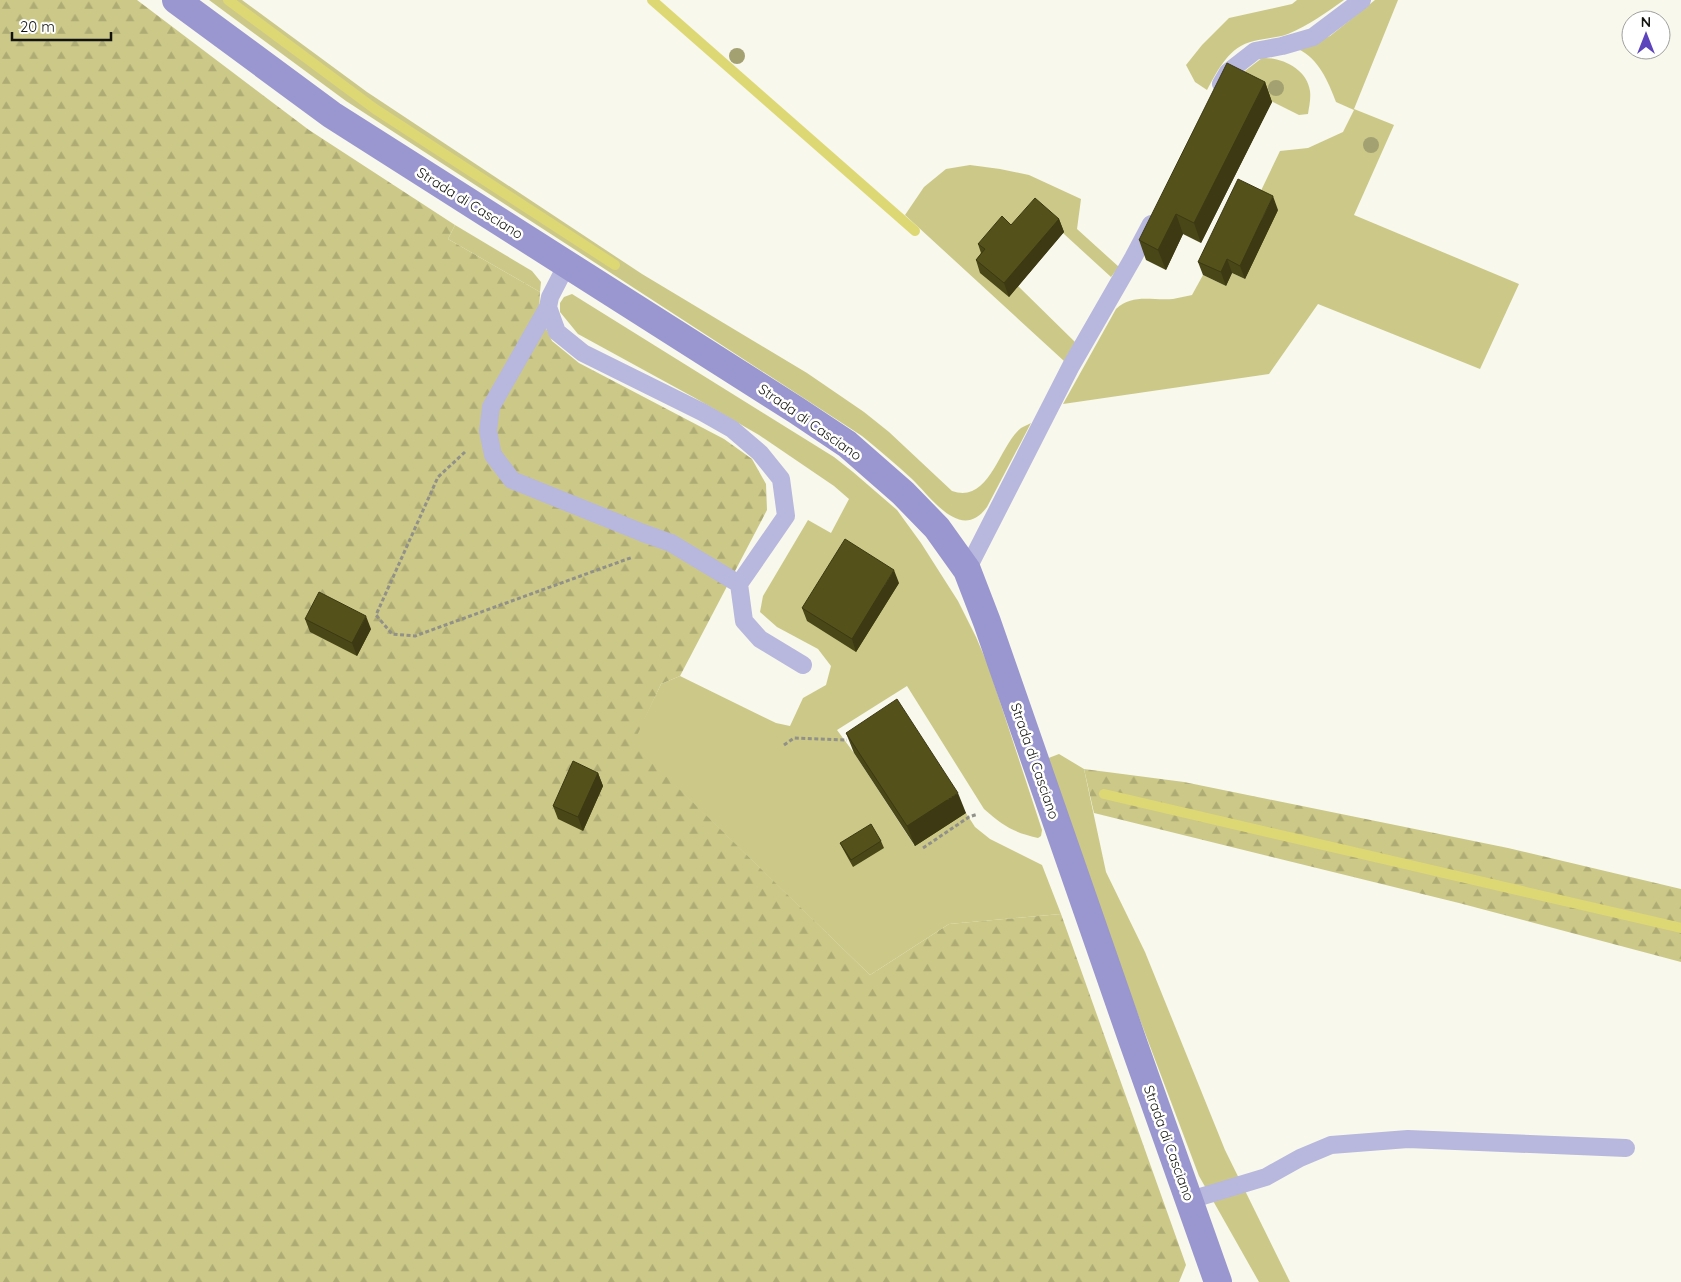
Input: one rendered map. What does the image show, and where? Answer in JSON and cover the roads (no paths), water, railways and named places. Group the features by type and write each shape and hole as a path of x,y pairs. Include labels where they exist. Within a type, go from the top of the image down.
{"street":[{"name":"Strada di Casciano","path":"176,0 332,115 847,444 903,492 937,528 967,570 987,622 1129,1033 1218,1282"}],"lane":[{"path":"1214,98 1228,72 1256,51 1313,37 1362,0"},
{"path":"967,570 1071,366 1156,214"},
{"path":"567,264 550,297 548,307 491,407 488,431 494,455 512,480 671,543 739,584"},
{"path":"548,307 557,332 583,353 702,412 732,429 760,453 780,479 786,516 739,584 744,621 760,639 803,665"},
{"path":"1190,1200 1266,1177 1300,1158 1331,1145 1408,1139 1626,1148"}],"waterway":[{"path":"228,0 375,109 615,265"},
{"path":"652,0 915,231"},
{"path":"1104,794 1681,928"}]}
